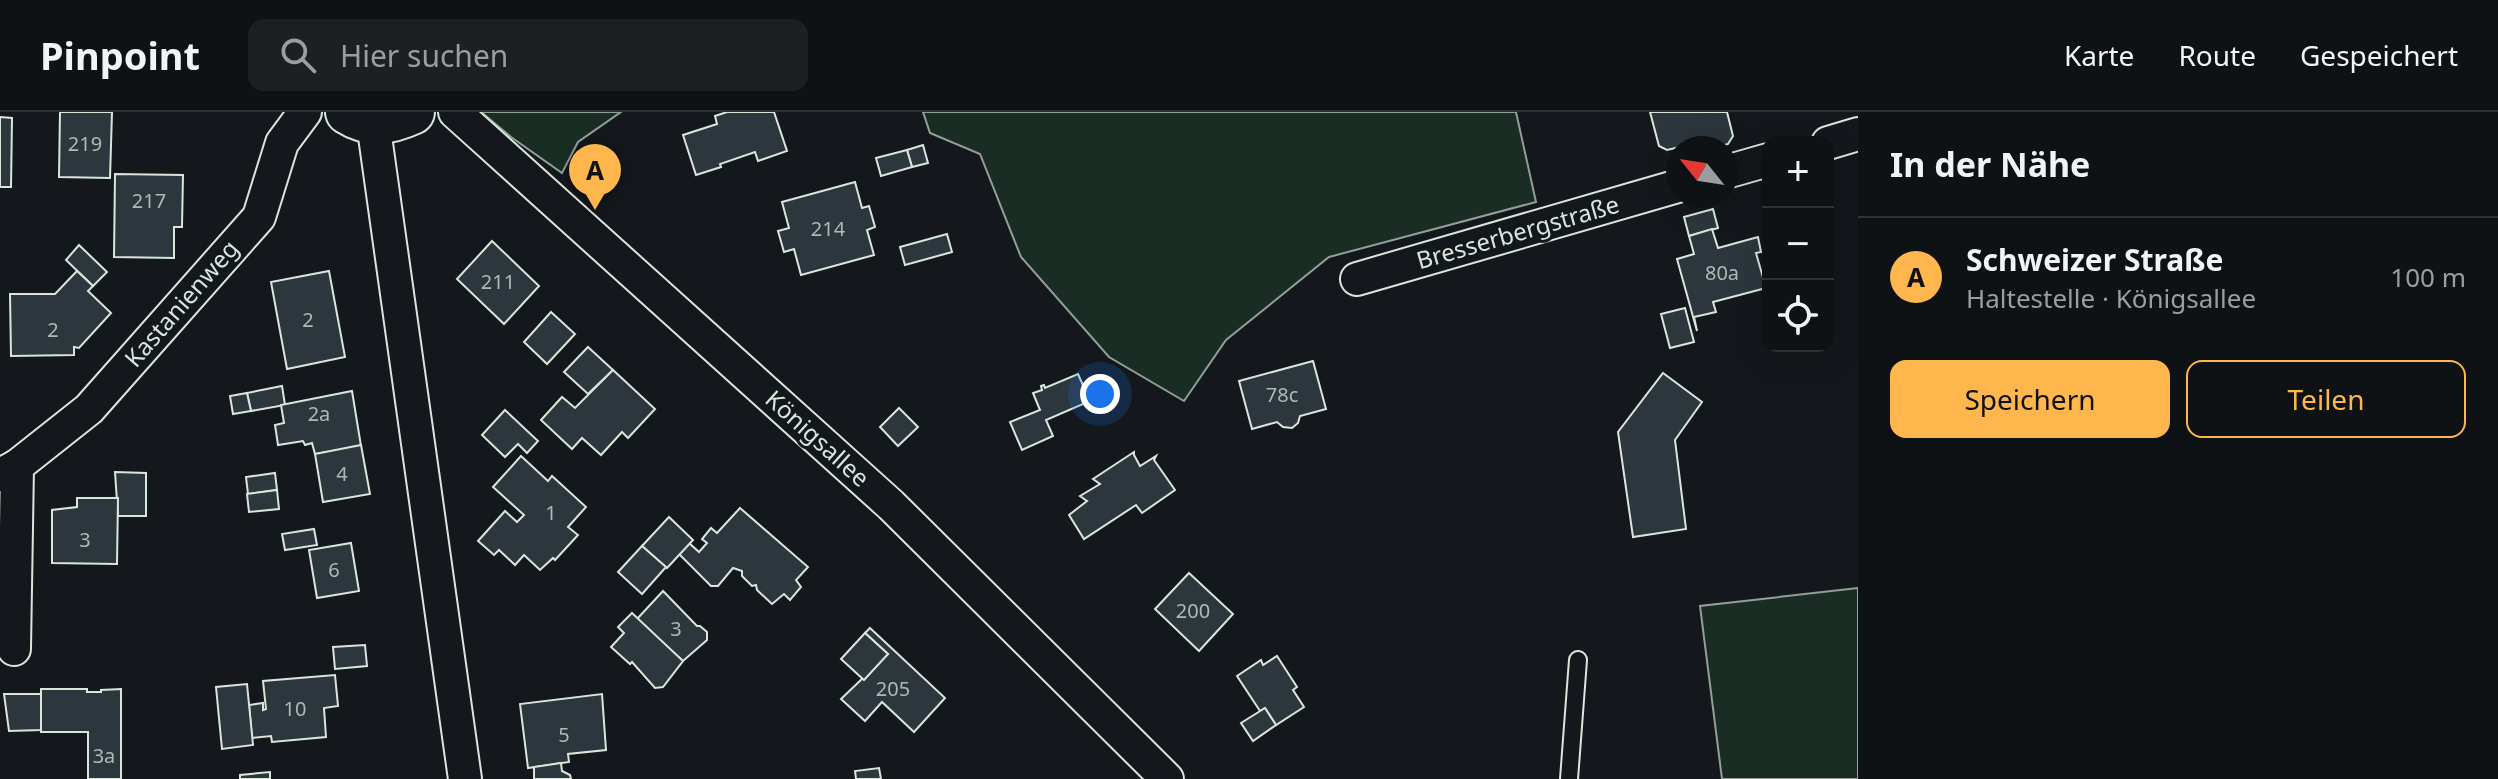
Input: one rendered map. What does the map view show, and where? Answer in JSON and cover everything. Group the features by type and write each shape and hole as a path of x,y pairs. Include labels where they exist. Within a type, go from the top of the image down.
{"street":[{"name":"Kastanienweg","path":"14,649 9,470 89,409 259,217 282,143 305,112"},
{"name":"Königsallee","path":"455,112 891,505 1167,779"},
{"path":"378,115 465,779"},
{"path":"1834,141 1858,134"},
{"path":"1738,169 1762,162"},
{"name":"Bresserbergstraße","path":"1357,279 1666,189"}],"lane":[{"path":"1569,779 1578,660"}],"green space":[{"path":"481,112 621,112 578,142 562,173"},
{"path":"923,112 1516,112 1536,202 1329,257 1226,340 1184,401 1109,357 1021,257 980,154 930,133"},
{"path":"1858,588 1858,779 1722,779 1700,606"}],"building":[{"path":"60,112 112,112 110,178 59,177"},
{"path":"727,112 774,112 787,151 758,161 755,152 696,175 683,135 717,124 715,116"},
{"path":"1650,112 1727,112 1733,136 1666,136 1666,150 1659,146"},
{"path":"0,117 12,118 11,187 0,187"},
{"path":"923,145 928,163 912,167 907,150"},
{"path":"907,150 912,167 881,176 876,158"},
{"path":"115,174 183,175 182,227 174,227 174,258 114,257"},
{"path":"855,182 862,208 869,206 875,227 867,230 874,255 801,275 794,249 784,252 778,231 789,228 782,202"},
{"path":"1713,209 1718,228 1689,236 1684,217"},
{"path":"1712,229 1718,248 1758,237 1761,252 1756,253 1762,274 1762,289 1713,302 1716,312 1694,317 1697,331 1677,259 1694,254 1689,236"},
{"path":"947,234 952,252 905,265 900,247"},
{"path":"492,241 539,286 504,324 457,279"},
{"path":"79,245 107,272 93,286 66,260"},
{"path":"77,271 93,286 88,291 111,313 79,348 74,347 74,355 11,356 10,294 55,294"},
{"path":"329,271 345,357 287,369 271,282"},
{"path":"1685,308 1694,342 1670,348 1661,314"},
{"path":"551,312 575,334 547,364 524,342"},
{"path":"588,347 613,370 588,394 564,372"},
{"path":"1313,361 1326,409 1300,416 1292,428 1283,427 1277,422 1252,429 1239,381"},
{"path":"613,370 655,409 628,438 622,432 601,455 582,438 572,449 541,420 562,397 575,408"},
{"path":"1663,373 1702,402 1675,440 1686,529 1633,537 1618,432"},
{"path":"1078,374 1090,401 1046,420 1053,436 1022,450 1010,422 1040,410 1033,393 1042,390 1041,386 1045,388"},
{"path":"282,386 285,405 251,411 247,393"},
{"path":"352,391 361,446 315,454 312,443 305,445 303,441 278,445 275,425 284,423 281,405"},
{"path":"247,393 251,411 233,414 230,396"},
{"path":"899,408 918,427 898,446 880,427"},
{"path":"505,410 538,441 527,453 518,444 505,457 482,435"},
{"path":"361,445 370,494 323,502 315,454"},
{"path":"1134,452 1140,466 1156,456 1154,460 1175,490 1142,513 1136,505 1084,539 1069,515 1087,501 1080,496 1100,484 1093,479"},
{"path":"521,456 548,481 552,476 586,507 568,527 578,535 555,560 553,558 540,570 524,555 515,565 499,550 494,555 478,541 505,511 517,522 524,515 493,487"},
{"path":"115,472 146,473 146,516 118,516"},
{"path":"275,473 277,490 248,494 246,477"},
{"path":"277,490 279,509 249,512 247,494"},
{"path":"77,498 118,498 117,564 52,563 52,510 77,507"},
{"path":"740,508 808,567 796,580 801,587 790,600 784,594 772,604 757,590 756,585 752,586 742,576 742,571 733,568 718,586 711,586 679,554 689,543 699,552 707,543 702,539 711,528 717,533"},
{"path":"669,517 693,540 667,568 642,546"},
{"path":"314,529 317,545 285,550 282,534"},
{"path":"351,543 359,591 317,598 309,550"},
{"path":"642,546 666,567 642,594 618,572"},
{"path":"1189,573 1233,614 1199,651 1155,609"},
{"path":"663,591 697,626 707,632 707,640 683,661 637,619"},
{"path":"632,613 683,661 663,687 655,688 632,662 630,664 611,647 624,633 618,627"},
{"path":"870,628 945,698 914,732 882,702 865,721 841,699 888,654 865,633"},
{"path":"865,633 888,654 864,680 841,659"},
{"path":"365,645 367,666 335,669 333,647"},
{"path":"1277,656 1297,687 1293,690 1304,707 1276,725 1265,708 1260,711 1237,676 1261,660 1263,665"},
{"path":"335,675 338,706 324,708 326,737 272,742 271,736 252,738 249,705 263,703 263,710 266,709 263,681"},
{"path":"247,684 253,745 222,749 216,687"},
{"path":"41,689 101,692 121,689 121,779 88,779 88,732 41,732"},
{"path":"4,694 41,694 41,730 9,731"},
{"path":"602,694 606,750 568,754 569,762 528,768 520,704"},
{"path":"1265,708 1276,725 1253,741 1241,723"},
{"path":"561,763 562,771 571,779 534,779 534,767"},
{"path":"879,768 881,779 856,779 855,771"},
{"path":"270,772 270,779 240,779 240,775"}],"place":[{"name":"Schweizer Straße","path":"595,210"}]}
